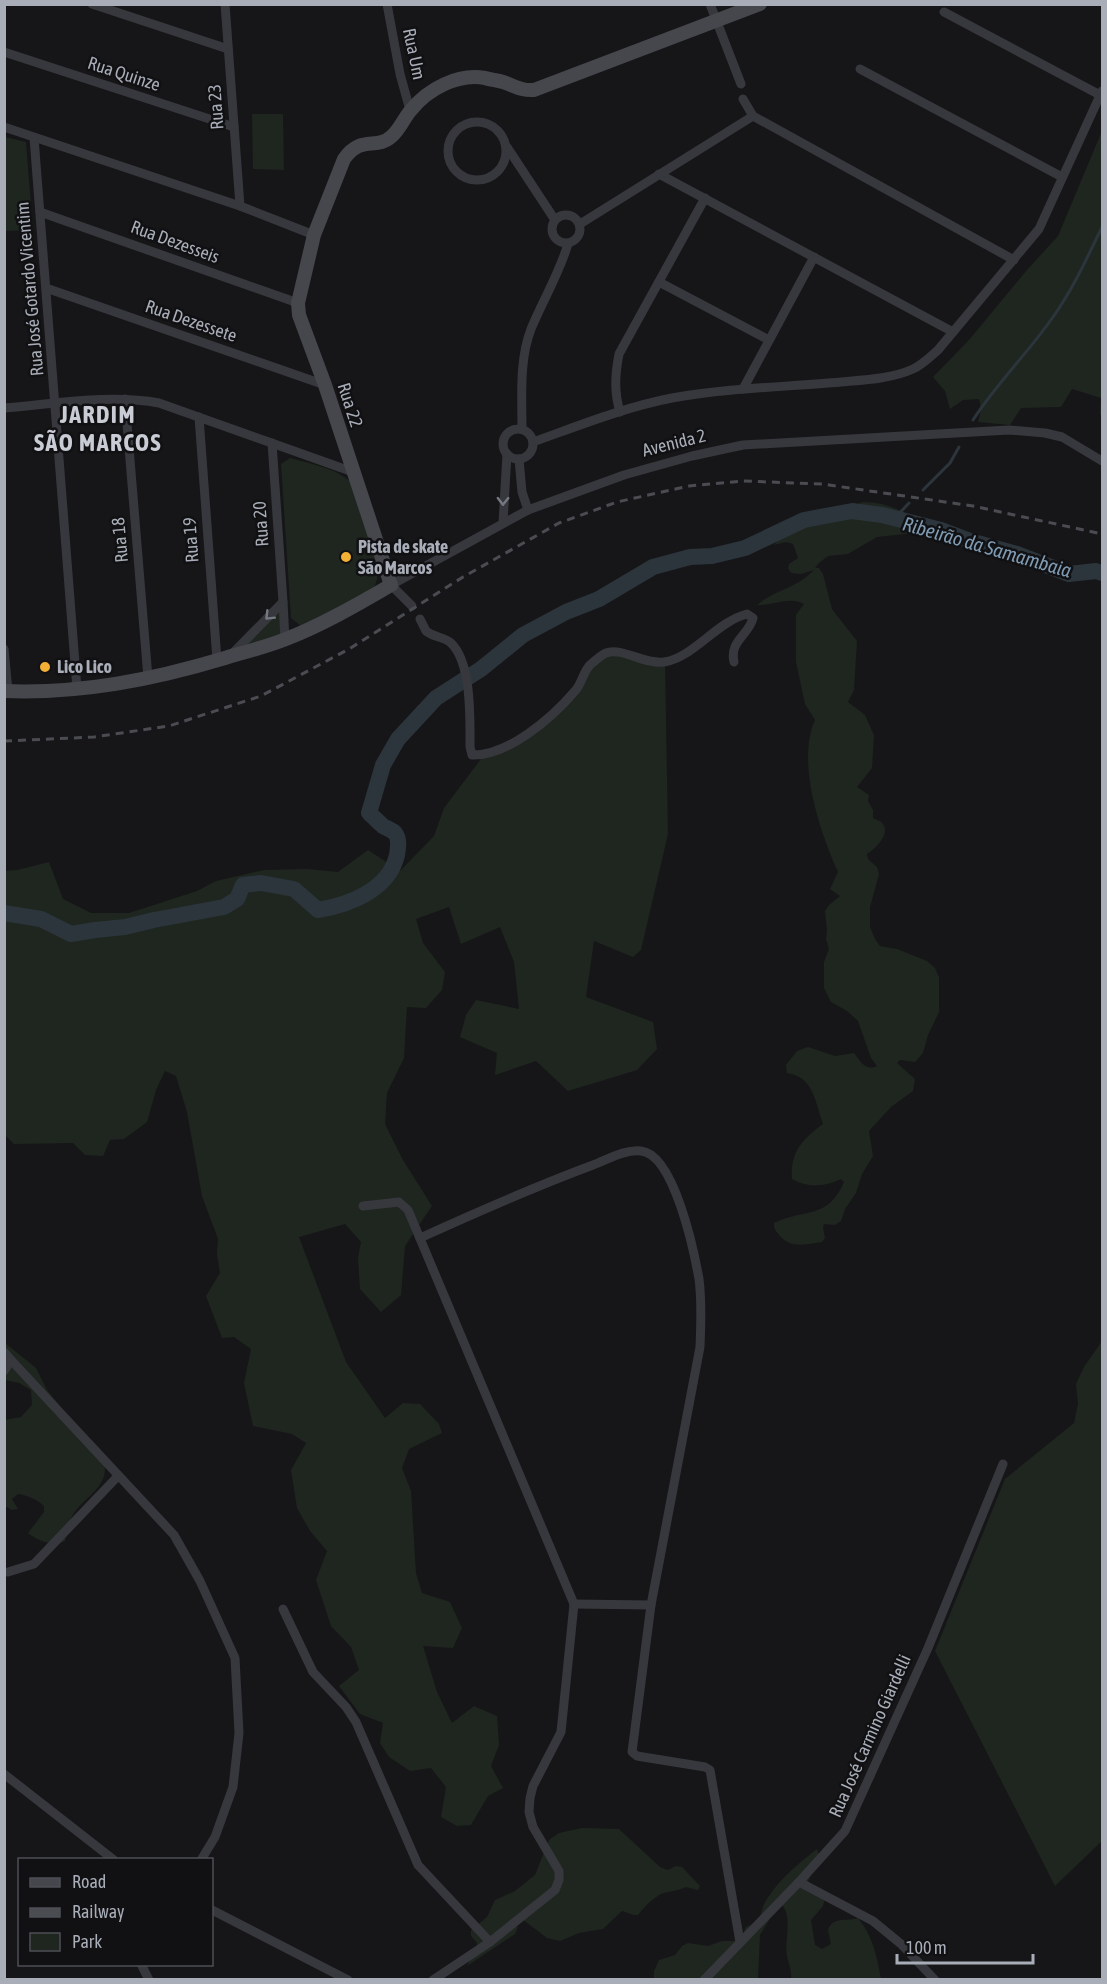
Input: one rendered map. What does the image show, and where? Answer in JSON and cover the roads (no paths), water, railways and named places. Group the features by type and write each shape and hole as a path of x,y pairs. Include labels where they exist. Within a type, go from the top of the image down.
{"street":[{"path":"92,4 228,49"},
{"name":"Rua 23","path":"225,4 240,206"},
{"name":"Rua Um","path":"387,4 400,74 410,110"},
{"path":"710,4 741,84"},
{"path":"410,110 424,96 456,80 481,78 504,82 522,91 534,90 760,4"},
{"path":"533,442 620,412 669,399 717,391 861,380 903,372 924,363 938,350 1038,229 1101,93 944,12"},
{"name":"Rua Quinze","path":"4,52 234,127"},
{"path":"860,69 1062,177"},
{"path":"743,99 753,116 1014,260"},
{"name":"Rua 22","path":"391,585 325,385 299,315 298,303 314,235 344,159 352,148 361,144 385,141 393,136 410,110"},
{"path":"580,224 753,116"},
{"path":"506,145 503,164 497,172 479,180 460,174 449,157 451,138 463,125 472,122 490,124 503,136 506,145 555,220"},
{"path":"4,127 240,206 314,235"},
{"name":"Rua José Gotardo Vicentim","path":"34,138 77,689"},
{"path":"659,174 953,332"},
{"path":"620,412 616,396 615,375 620,354 705,198"},
{"name":"Rua Dezesseis","path":"40,212 298,303"},
{"path":"568,215 580,224 579,237 568,244 555,239 552,233 555,220 561,216 568,215"},
{"path":"522,429 524,354 531,329 562,266 568,244"},
{"path":"743,389 814,257"},
{"path":"659,282 769,340"},
{"name":"Rua Dezessete","path":"46,288 325,385"},
{"name":"Rua 18","path":"125,399 148,678"},
{"path":"4,408 139,399 159,403 353,472"},
{"name":"Rua 19","path":"199,417 223,658"},
{"path":"503,523 506,436 510,431 522,429 531,436 533,442 529,454 519,459 507,454"},
{"name":"Avenida 2","path":"6,691 42,693 118,685 285,640 356,606 528,510 624,475 692,456 743,445 1009,430 1045,433 1062,438 1102,461"},
{"name":"Rua 20","path":"272,443 285,640"},
{"path":"519,459 522,492 528,510"},
{"path":"391,585 412,606"},
{"path":"223,658 283,602"},
{"path":"420,618 426,631 450,642 458,652 469,694 472,755 484,755 508,746 540,725 576,690 589,666 606,653 625,653 644,661 665,662 681,656 734,618 747,614 753,618 752,627 735,645 732,654 734,662"},
{"path":"4,649 6,691"},
{"path":"420,1238 556,1178 625,1153 642,1151 659,1160 687,1223 699,1280 700,1347 651,1605 632,1752 637,1756 705,1767 710,1770 740,1942"},
{"path":"363,1206 399,1202 408,1210 574,1604 562,1726 558,1740 534,1786 529,1805 533,1827 559,1871 559,1880 555,1890 490,1942 433,1980"},
{"path":"4,1371 8,1356"},
{"path":"8,1356 174,1535 200,1581 235,1658 239,1732 233,1787 214,1837 202,1858"},
{"name":"Rua José Carmino Giardelli","path":"704,1980 838,1840 851,1820 928,1648 1003,1464"},
{"path":"8,1572 31,1566 37,1562 118,1476"},
{"path":"574,1604 651,1605"},
{"path":"283,1609 313,1672 346,1707 356,1722 418,1865 490,1942"},
{"path":"4,1774 111,1858"},
{"path":"799,1882 873,1921 936,1980"},
{"path":"213,1911 348,1980"},
{"path":"142,1966 149,1980"}],"waterway":[{"path":"973,420 1060,306 1102,227"},
{"path":"923,490 950,463 959,447"},
{"path":"895,518 909,503"},
{"name":"Ribeirão da Samambaia","path":"4,913 41,919 71,934 125,927 224,907 237,899 243,885 261,883 294,889 318,910 355,900 386,878 397,855 397,835 369,813 383,765 398,739 436,698 481,669 523,635 566,612 599,599 653,567 690,557 712,556 745,548 804,520 852,511 882,515 941,530 1017,554 1069,574 1096,571 1102,573"}],"railway":[{"path":"4,741 94,737 169,726 261,696 349,649 463,577 559,523 617,502 689,486 742,481 822,484 973,506 1102,534"}],"place":[{"name":"Pista de skate São Marcos","path":"346,557"},
{"name":"Lico Lico","path":"45,667"}],"district":[{"name":"JARDIM SÃO MARCOS","path":"98,429"}]}
